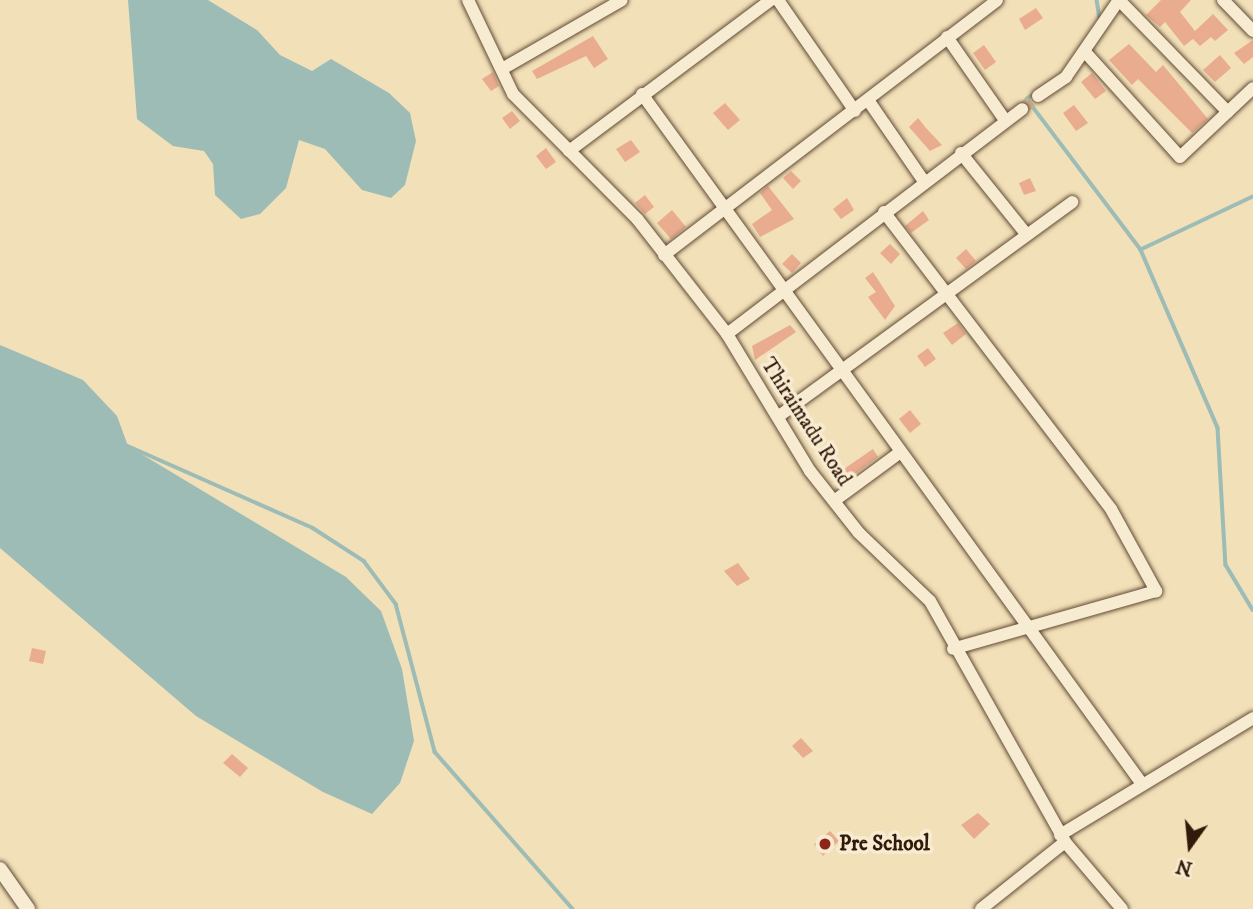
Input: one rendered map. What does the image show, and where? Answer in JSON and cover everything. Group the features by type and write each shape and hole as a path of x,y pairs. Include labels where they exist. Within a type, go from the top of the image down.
{"street":[{"name":"Thiraimadu Road","path":"468,0 513,94 664,256 727,334 834,501 930,601 953,649 1063,839 1122,909"},
{"path":"502,69 622,0"},
{"path":"569,151 771,0"},
{"path":"778,0 855,110"},
{"path":"664,256 997,0"},
{"path":"1038,96 1086,53 1119,0 1228,112"},
{"path":"1223,0 1253,31"},
{"path":"947,37 1005,120"},
{"path":"1086,53 1180,157 1253,88"},
{"path":"642,94 729,207 899,453 1142,784"},
{"path":"868,100 923,180"},
{"path":"727,334 923,180 1023,108"},
{"path":"961,153 1027,235"},
{"path":"779,416 1072,202"},
{"path":"884,212 1111,509 1156,591 953,649"},
{"path":"834,501 899,453"},
{"path":"981,909 1063,839 1142,784 1253,718"},
{"path":"0,869 28,909"}],"water":[{"path":"128,0 208,0 257,30 280,55 312,71 331,59 389,93 410,113 416,141 405,185 391,198 362,190 325,149 299,140 286,188 260,214 241,219 215,195 213,164 204,151 173,146 137,119"},
{"path":"0,345 83,380 117,416 128,446 346,577 381,611 402,669 414,741 400,783 372,814 323,792 196,716 0,548"}],"building":[{"path":"1161,0 1191,0 1180,12 1195,31 1213,14 1228,30 1215,41 1211,37 1200,46 1193,39 1184,46 1165,22 1160,27 1146,15"},
{"path":"1036,8 1043,18 1025,30 1019,19"},
{"path":"593,36 608,59 594,68 586,56 537,79 532,71"},
{"path":"1253,40 1253,57 1244,64 1234,53"},
{"path":"1129,44 1156,72 1163,65 1208,119 1192,133 1138,79 1132,85 1109,60"},
{"path":"984,45 996,62 985,70 973,53"},
{"path":"1220,55 1231,68 1215,82 1203,70"},
{"path":"493,72 499,86 491,91 482,79"},
{"path":"1092,73 1106,91 1095,99 1081,82"},
{"path":"725,103 740,120 728,130 713,113"},
{"path":"1074,105 1088,123 1076,131 1063,113"},
{"path":"512,111 520,121 510,129 502,118"},
{"path":"918,118 942,145 930,151 909,127"},
{"path":"631,140 640,152 625,162 616,149"},
{"path":"546,148 556,162 546,169 536,156"},
{"path":"791,171 801,181 793,189 783,178"},
{"path":"1030,178 1036,191 1024,195 1019,183"},
{"path":"768,186 794,219 760,237 752,224 772,210 760,193"},
{"path":"645,195 654,207 645,214 635,203"},
{"path":"847,198 854,210 841,219 833,209"},
{"path":"672,210 686,227 671,239 657,223"},
{"path":"923,211 929,220 911,233 905,226"},
{"path":"890,244 900,254 891,264 880,253"},
{"path":"966,249 976,261 966,269 956,258"},
{"path":"792,254 801,263 792,273 782,264"},
{"path":"873,272 895,306 885,320 868,297 876,292 865,278"},
{"path":"958,323 966,334 952,345 943,333"},
{"path":"790,325 796,332 755,360 752,346"},
{"path":"928,348 936,359 925,367 917,356"},
{"path":"910,410 921,424 910,433 899,419"},
{"path":"873,449 878,457 844,482 838,473"},
{"path":"738,563 750,579 737,586 724,571"},
{"path":"32,648 46,651 43,664 29,661"},
{"path":"801,738 813,751 803,758 792,746"},
{"path":"232,754 248,768 240,777 223,763"},
{"path":"978,813 990,824 974,839 961,825"},
{"name":"Pre School","path":"830,831 839,841 823,856 814,844"}],"waterway":[{"path":"1097,0 1100,18"},
{"path":"1035,94 1027,99 1141,250"},
{"path":"1253,197 1141,250 1218,428 1226,565 1253,610"},
{"path":"128,446 313,528 364,561 396,604 435,752 573,909"}],"tunnel":[{"path":"1022,109 1038,96"}],"place":[{"name":"Pre School","path":"825,844"}]}
